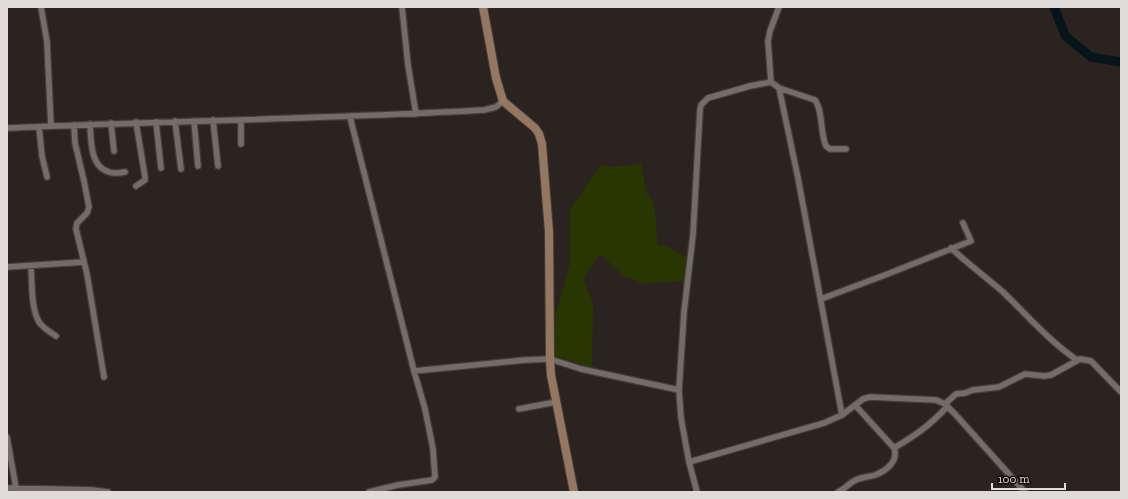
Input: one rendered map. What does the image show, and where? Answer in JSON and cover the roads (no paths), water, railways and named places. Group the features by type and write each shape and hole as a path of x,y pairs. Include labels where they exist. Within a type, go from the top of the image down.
{"street":[{"path":"42,7 47,42 51,126"},
{"path":"402,7 408,65 416,114"},
{"path":"483,7 496,78 503,101 535,128 539,134 542,144 549,232 550,359 556,402 574,492"},
{"path":"771,82 768,41 770,30 779,7"},
{"path":"697,492 689,462 681,418 679,390 684,312 693,235 698,123 701,105 708,98 714,96 771,82 779,88 815,100 818,105 823,137 826,146 830,149 846,149"},
{"path":"779,88 798,178 842,415"},
{"path":"7,128 136,122 416,114 492,109 500,105 503,101"},
{"path":"350,117 414,372 425,409 434,455 435,477 432,480 398,485 369,492"},
{"path":"213,120 218,166"},
{"path":"241,120 241,144"},
{"path":"175,121 181,169"},
{"path":"194,121 198,166"},
{"path":"136,122 145,177 145,180 136,186"},
{"path":"156,122 161,168"},
{"path":"112,123 114,152"},
{"path":"90,124 92,148 95,160 99,166 108,172 125,172"},
{"path":"74,125 77,154 89,207 87,213 76,225 90,291 104,377"},
{"path":"39,127 42,156 47,177"},
{"path":"821,299 971,241 963,223"},
{"path":"951,248 968,264 1001,290 1051,339 1077,360"},
{"path":"7,267 84,262"},
{"path":"31,266 34,303 38,321 48,331 56,336"},
{"path":"414,372 525,360 550,359 581,369 679,390"},
{"path":"894,448 916,435 932,423 956,394 973,390 999,387 1025,374 1044,376 1051,375 1077,360 1084,359 1091,361 1121,392"},
{"path":"689,462 824,423 842,415 863,399 870,397 927,399 936,400 946,406 969,429 1025,492"},
{"path":"518,409 556,402"},
{"path":"838,492 843,490 855,480 874,475 888,468 893,462 895,455 894,448 855,405"},
{"path":"7,437 16,488"},
{"path":"7,488 92,490 108,492"}],"waterway":[{"path":"1054,7 1065,35 1070,40 1091,57 1121,62"}]}
